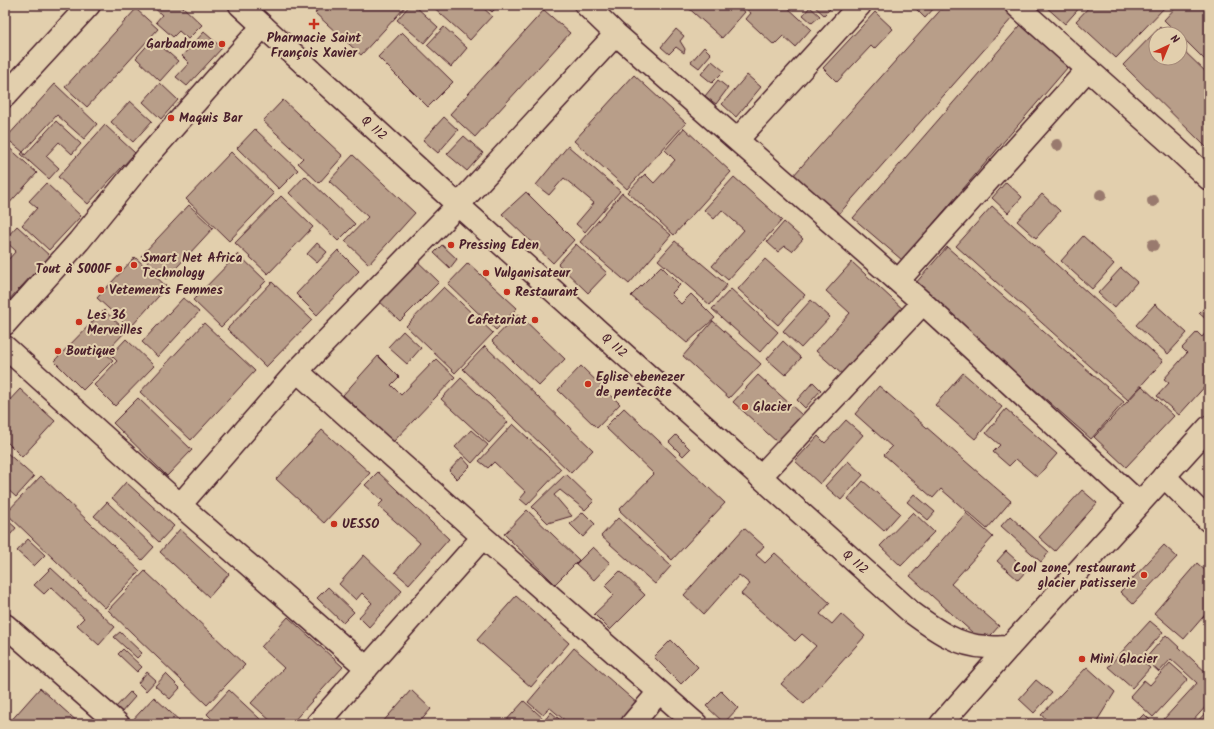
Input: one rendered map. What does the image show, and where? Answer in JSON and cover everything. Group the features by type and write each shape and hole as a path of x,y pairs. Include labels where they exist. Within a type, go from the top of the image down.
{"street":[{"path":"5,96 89,5"},
{"name":"Q 112","path":"240,5 458,206 911,612 934,630 959,642 986,647 1009,647"},
{"path":"586,5 616,34 923,303 1139,503"},
{"path":"737,140 860,5"},
{"path":"1016,5 1209,179"},
{"path":"5,324 79,241 147,157 263,26"},
{"path":"180,505 297,371 458,206 616,34"},
{"path":"898,281 1088,69"},
{"path":"760,477 923,303"},
{"path":"5,347 180,505 367,668"},
{"path":"297,371 696,724"},
{"path":"942,724 1009,647 1209,427"},
{"path":"1164,476 1209,521"},
{"path":"317,724 483,537"},
{"path":"5,625 118,724"},
{"path":"632,724 659,692"}],"building":[{"path":"151,5 181,5 202,25 188,39 179,31 173,37 156,22 162,15"},
{"path":"323,5 407,5 361,55 315,13"},
{"path":"410,5 414,5 438,27 424,43 397,20"},
{"path":"431,5 480,5 492,16 470,40"},
{"path":"484,5 499,5 492,12"},
{"path":"685,5 737,5 745,12 722,38"},
{"path":"745,5 785,5 811,29 795,47 783,36 774,45 746,19 751,13 744,7"},
{"path":"813,5 834,5 824,15"},
{"path":"912,5 937,5 925,18"},
{"path":"945,5 1000,5 1013,17 838,215 793,176"},
{"path":"1044,5 1082,5 1065,24"},
{"path":"1091,5 1167,5 1116,58 1076,21"},
{"path":"1178,5 1209,5 1209,64 1188,43 1188,26 1170,26 1164,20"},
{"path":"810,7 820,16 812,23 803,15"},
{"path":"136,9 158,29 87,107 65,87"},
{"path":"544,10 570,33 475,137 450,114"},
{"path":"875,12 893,29 874,49 871,46 837,82 823,68"},
{"path":"1026,19 1074,60 902,260 853,218"},
{"path":"444,27 467,48 451,67 427,45"},
{"path":"676,29 684,36 680,41 685,49 684,53 676,47 669,54 661,47"},
{"path":"204,32 222,48 187,86 176,77 189,63 182,56"},
{"path":"402,32 453,82 428,107 378,57"},
{"path":"153,39 178,61 160,81 136,58"},
{"path":"1148,39 1148,66 1188,66 1188,55 1209,75 1209,150 1123,65"},
{"path":"704,47 711,54 699,68 691,62"},
{"path":"712,61 724,71 712,83 701,74"},
{"path":"634,75 686,123 627,189 574,141"},
{"path":"747,75 761,87 736,117 722,104"},
{"path":"718,80 728,88 716,104 705,96"},
{"path":"160,83 178,100 161,119 143,102"},
{"path":"55,84 97,124 84,139 57,115 23,152 6,138"},
{"path":"283,100 343,156 319,183 298,163 303,158 263,121"},
{"path":"130,101 152,121 133,142 111,122"},
{"path":"444,117 458,130 438,153 423,140"},
{"path":"56,121 81,144 72,154 59,142 46,156 59,168 49,179 21,154 23,152 25,155"},
{"path":"105,125 135,153 88,204 58,177"},
{"path":"684,128 731,172 674,235 628,192 645,174 654,183 675,160 665,150"},
{"path":"255,129 298,170 279,189 237,148"},
{"path":"464,136 483,153 467,171 447,154"},
{"path":"5,144 37,173 5,208"},
{"path":"568,146 620,191 585,232 576,224 594,203 564,178 549,195 536,185"},
{"path":"231,152 274,194 229,241 186,199"},
{"path":"353,155 415,213 369,264 345,241 368,217 329,181"},
{"path":"305,176 355,224 338,241 289,193"},
{"path":"734,177 782,220 728,280 712,266 744,230 722,210 714,219 704,210"},
{"path":"1006,182 1022,197 1008,213 992,198"},
{"path":"46,183 81,216 49,250 22,225 37,208 29,201"},
{"path":"526,192 574,240 553,263 502,214"},
{"path":"622,193 671,235 629,284 580,242"},
{"path":"1042,194 1060,211 1036,238 1017,221"},
{"path":"281,196 313,227 268,274 235,243"},
{"path":"189,205 213,228 166,279 141,256"},
{"path":"992,206 1163,361 1128,400 956,246"},
{"path":"784,222 803,239 792,251 785,246 778,252 767,242"},
{"path":"17,226 50,256 5,304 5,263 16,251 5,241 5,239"},
{"path":"1083,236 1114,264 1092,289 1061,261"},
{"path":"675,241 727,285 710,305 658,260"},
{"path":"317,243 327,252 317,263 307,254"},
{"path":"576,244 607,273 588,293 558,264"},
{"path":"442,245 457,259 450,268 434,253"},
{"path":"947,247 1124,402 1091,439 915,284"},
{"path":"338,250 359,271 317,315 296,294"},
{"path":"238,254 266,281 221,327 193,300"},
{"path":"412,256 439,282 400,321 374,296"},
{"path":"135,257 167,287 130,328 97,298"},
{"path":"765,259 805,295 778,325 738,289"},
{"path":"852,262 905,311 845,377 816,351 850,313 826,291"},
{"path":"468,263 517,308 496,330 448,284"},
{"path":"661,266 680,285 671,294 681,304 691,294 715,318 687,343 631,296"},
{"path":"1121,268 1137,282 1114,308 1098,293"},
{"path":"272,282 312,320 266,367 227,329"},
{"path":"444,287 493,333 455,373 406,326"},
{"path":"731,289 778,332 760,352 712,309"},
{"path":"183,298 199,312 158,357 142,342"},
{"path":"811,300 830,317 801,348 783,331"},
{"path":"1209,303 1209,322 1199,313"},
{"path":"1155,304 1187,333 1168,354 1136,325"},
{"path":"104,310 126,331 105,353 113,360 83,390 54,361"},
{"path":"518,314 565,359 539,386 492,341"},
{"path":"713,321 761,364 729,398 683,356"},
{"path":"204,323 255,371 191,440 140,392"},
{"path":"1209,329 1209,382 1179,415 1157,396 1169,383 1164,379 1187,353 1182,348 1197,332 1202,337"},
{"path":"403,331 421,348 407,364 388,347"},
{"path":"126,339 154,366 115,406 94,385 117,361 111,355"},
{"path":"783,341 801,358 785,375 767,359"},
{"path":"485,346 593,450 571,473 463,369"},
{"path":"378,356 399,377 391,385 401,395 436,359 455,377 393,442 343,395"},
{"path":"581,366 620,404 597,428 558,390"},
{"path":"963,373 1002,407 975,439 935,405"},
{"path":"758,375 802,415 777,442 733,402"},
{"path":"461,378 508,422 489,443 441,399"},
{"path":"813,382 821,390 805,408 797,400"},
{"path":"879,386 1011,501 987,529 941,489 933,498 884,455 892,447 855,414"},
{"path":"1142,386 1174,416 1126,467 1094,437"},
{"path":"20,389 55,421 22,457 5,440 5,405"},
{"path":"138,398 192,450 167,476 113,423"},
{"path":"624,408 725,503 672,560 619,510 654,474 605,427"},
{"path":"1006,409 1057,454 1037,477 1016,459 1009,466 993,452 1000,445 986,433"},
{"path":"846,420 863,435 820,484 795,461 818,436 825,443"},
{"path":"513,424 561,469 527,505 520,499 526,492 494,462 488,468 479,461"},
{"path":"322,430 370,473 324,523 276,479"},
{"path":"471,430 488,445 472,463 455,447"},
{"path":"676,435 690,449 683,456 669,442"},
{"path":"5,451 34,477 16,497 5,487"},
{"path":"462,457 470,466 457,479 449,471"},
{"path":"848,461 863,475 841,500 825,486"},
{"path":"378,472 449,539 409,584 395,572 420,543 378,506 383,501 365,485"},
{"path":"566,474 594,501 585,510 560,490 554,495 572,516 548,523 532,507"},
{"path":"41,476 140,571 105,608 6,513"},
{"path":"863,481 900,513 884,531 848,499"},
{"path":"126,482 174,526 159,542 112,498"},
{"path":"1082,490 1097,503 1055,551 1039,537"},
{"path":"914,494 935,512 928,520 907,502"},
{"path":"107,502 154,547 142,560 94,516"},
{"path":"527,510 579,560 555,584 504,534"},
{"path":"583,512 595,524 583,537 570,524"},
{"path":"913,512 934,532 901,566 880,546"},
{"path":"966,513 993,537 951,584 999,626 984,643 910,576"},
{"path":"1010,516 1049,552 1041,562 1001,526"},
{"path":"5,518 16,528 5,541"},
{"path":"618,518 671,566 655,584 601,536"},
{"path":"744,528 764,546 756,555 765,563 775,553 830,603 820,614 832,624 841,614 865,636 804,704 781,684 816,646 802,634 795,641 741,594 750,584 739,575 704,614 684,595"},
{"path":"180,529 229,574 209,597 160,552"},
{"path":"28,539 45,555 34,566 17,551"},
{"path":"1164,545 1177,557 1133,604 1120,592"},
{"path":"593,547 610,563 594,580 576,564"},
{"path":"1006,551 1027,570 1018,580 997,561"},
{"path":"364,555 402,591 369,627 359,617 372,603 362,593 356,600 339,584"},
{"path":"1197,563 1209,574 1209,610 1184,639 1154,613"},
{"path":"51,568 115,627 99,645 77,625 84,618 51,587 44,594 34,585"},
{"path":"145,571 245,665 207,705 108,610"},
{"path":"620,571 645,595 610,630 594,614 614,595 605,586"},
{"path":"328,587 354,612 343,623 317,598"},
{"path":"516,596 569,643 531,687 477,640"},
{"path":"288,617 343,667 291,724 274,724 251,703 284,668 261,647"},
{"path":"1150,621 1163,632 1139,659 1150,668 1132,688 1108,667"},
{"path":"120,632 142,653 137,658 114,637"},
{"path":"1166,635 1209,675 1209,703 1190,724 1167,724 1163,720 1197,683 1171,659 1159,672 1145,659"},
{"path":"671,640 698,667 681,684 654,657"},
{"path":"574,648 638,704 620,724 569,724 549,707 543,715 528,702"},
{"path":"123,649 142,667 137,672 118,654"},
{"path":"1170,663 1188,679 1153,717 1130,696 1144,680 1150,685"},
{"path":"1087,667 1115,692 1095,724 1065,724 1060,719 1052,724 1041,715"},
{"path":"147,672 156,680 146,691 138,683"},
{"path":"166,674 180,688 170,699 155,686"},
{"path":"1036,680 1052,693 1034,713 1019,699"},
{"path":"40,688 80,724 8,724"},
{"path":"229,690 260,719 255,724 217,724 207,714"},
{"path":"411,690 431,709 418,724 381,724"},
{"path":"721,691 738,708 724,723 706,706"},
{"path":"130,692 135,697 120,714 114,709"},
{"path":"154,697 183,724 129,724"},
{"path":"524,701 545,720 551,712 565,724 503,724"},
{"path":"1206,712 1209,715 1209,724 1195,724"},
{"path":"1144,714 1154,724 1134,724"}],"place":[{"name":"Pharmacie Saint François Xavier","path":"314,24"},
{"name":"Garbadrome","path":"222,44"},
{"name":"Maquis Bar","path":"171,118"},
{"name":"Pressing Eden","path":"451,245"},
{"name":"Smart Net Africa Technology","path":"134,265"},
{"name":"Tout à 5000F","path":"119,269"},
{"name":"Vulganisateur","path":"486,273"},
{"name":"Vetements Femmes","path":"101,290"},
{"name":"Restaurant","path":"507,292"},
{"name":"Cafetariat","path":"535,320"},
{"name":"Les 36 Merveilles","path":"79,322"},
{"name":"Boutique","path":"58,351"},
{"name":"Eglise ebenezer de pentecôte","path":"588,384"},
{"name":"Glacier","path":"745,407"},
{"name":"UESSO","path":"334,524"},
{"name":"Cool zone, restaurant glacier patisserie","path":"1144,575"},
{"name":"Mini Glacier","path":"1082,659"}]}
